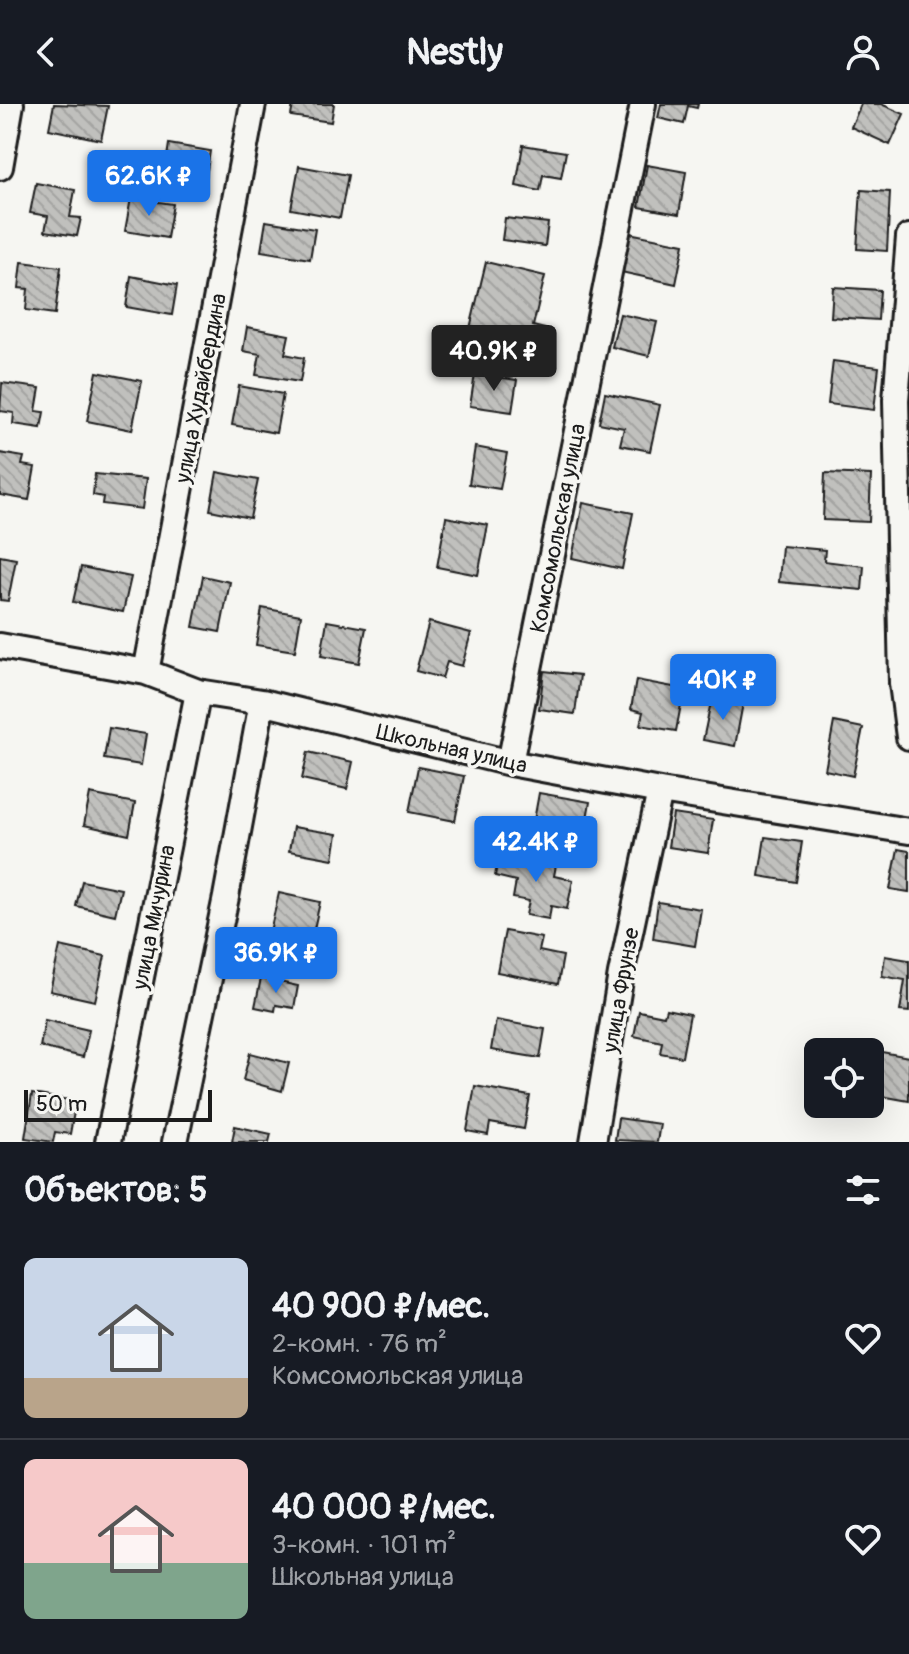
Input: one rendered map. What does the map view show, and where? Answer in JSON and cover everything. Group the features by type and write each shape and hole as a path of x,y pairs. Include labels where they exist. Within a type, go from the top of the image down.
{"street":[{"path":"0,167 11,104"},
{"name":"улица Худайбердина","path":"146,672 253,104"},
{"name":"Комсомольская улица","path":"510,763 643,104"},
{"path":"909,237 896,400 902,683 909,737"},
{"name":"Школьная улица","path":"0,646 146,672 198,692 262,702 510,763 660,791 909,831"},
{"name":"улица Мичурина","path":"108,1142 198,692"},
{"path":"175,1142 226,897 262,702"},
{"name":"улица Фрунзе","path":"593,1142 621,974 660,791"}],"building":[{"path":"54,104 108,106 101,140 49,129"},
{"path":"293,104 334,104 331,122 291,116"},
{"path":"661,104 698,104 697,108 688,106 684,124 658,118"},
{"path":"861,104 881,104 904,114 890,145 851,127"},
{"path":"169,144 210,151 203,197 162,190"},
{"path":"523,145 566,152 561,178 543,175 540,191 516,186"},
{"path":"647,165 686,172 679,214 639,207"},
{"path":"299,166 348,175 340,218 291,209"},
{"path":"36,183 75,190 70,217 81,218 77,236 45,231 48,216 30,213"},
{"path":"861,190 890,192 887,251 857,249"},
{"path":"131,198 173,204 167,238 125,231"},
{"path":"505,218 548,223 545,246 502,240"},
{"path":"266,221 315,229 310,259 261,251"},
{"path":"629,233 684,244 676,284 621,272"},
{"path":"22,262 61,267 55,314 26,310 28,289 19,288"},
{"path":"486,262 545,276 533,326 545,329 537,366 465,349"},
{"path":"131,276 177,285 172,315 126,307"},
{"path":"833,287 880,290 878,320 831,317"},
{"path":"620,314 657,322 649,356 612,347"},
{"path":"247,327 289,335 285,354 304,358 300,382 256,375 260,354 243,351"},
{"path":"833,361 879,367 874,410 828,404"},
{"path":"97,372 142,381 132,430 87,421"},
{"path":"475,374 517,380 512,412 470,406"},
{"path":"2,383 40,388 36,411 44,412 41,428 13,424 14,413 0,411"},
{"path":"239,386 283,394 276,433 232,425"},
{"path":"605,393 660,405 650,451 620,445 624,428 599,423"},
{"path":"475,447 507,453 500,489 469,484"},
{"path":"0,453 24,457 22,465 35,467 29,500 0,495"},
{"path":"217,472 258,480 250,518 210,510"},
{"path":"825,473 871,475 869,522 823,520"},
{"path":"95,474 146,479 142,509 102,504 103,497 93,495"},
{"path":"583,503 633,513 622,569 572,558"},
{"path":"446,517 488,525 478,575 437,567"},
{"path":"782,546 825,550 824,561 864,566 862,590 779,582"},
{"path":"0,556 16,559 8,601 0,600"},
{"path":"81,567 131,577 123,612 73,602"},
{"path":"203,576 230,582 220,632 193,627"},
{"path":"262,608 301,615 295,651 256,645"},
{"path":"327,621 366,628 359,663 321,656"},
{"path":"429,622 471,633 462,666 447,662 442,678 416,671"},
{"path":"544,671 580,675 575,714 539,709"},
{"path":"636,680 684,689 676,731 640,725 643,712 631,709"},
{"path":"712,697 743,703 735,746 703,740"},
{"path":"834,722 863,728 853,776 825,770"},
{"path":"109,728 146,734 141,765 104,759"},
{"path":"308,752 353,762 347,789 302,779"},
{"path":"418,767 464,776 455,821 409,812"},
{"path":"539,793 590,802 584,835 562,831 560,842 531,837"},
{"path":"90,794 135,803 129,835 84,825"},
{"path":"673,814 713,820 708,853 668,847"},
{"path":"293,827 337,834 333,859 289,851"},
{"path":"765,837 802,842 796,882 759,876"},
{"path":"898,849 909,851 909,892 890,889"},
{"path":"499,854 556,865 554,876 573,880 567,909 551,906 549,919 526,915 529,901 513,898 516,881 495,876"},
{"path":"82,881 121,889 115,915 76,906"},
{"path":"279,893 320,902 314,929 325,932 321,951 268,940"},
{"path":"658,902 701,909 695,946 653,939"},
{"path":"505,931 542,938 539,951 563,956 558,984 497,972"},
{"path":"60,946 105,956 95,1001 50,991"},
{"path":"885,956 909,960 909,1012 900,1011 905,980 882,976"},
{"path":"261,978 298,986 294,1008 276,1005 275,1011 255,1007"},
{"path":"666,1009 690,1014 682,1057 660,1053 662,1042 634,1036 639,1011 664,1016"},
{"path":"45,1020 89,1030 83,1057 40,1047"},
{"path":"496,1020 545,1029 540,1058 491,1050"},
{"path":"884,1052 909,1057 909,1101 884,1097"},
{"path":"250,1053 289,1063 282,1091 243,1080"},
{"path":"475,1086 530,1096 524,1129 490,1123 488,1135 467,1131"},
{"path":"32,1094 76,1101 70,1134 55,1132 53,1142 25,1138"},
{"path":"618,1118 660,1124 657,1142 615,1140"},
{"path":"235,1126 271,1134 269,1142 232,1142"}]}
